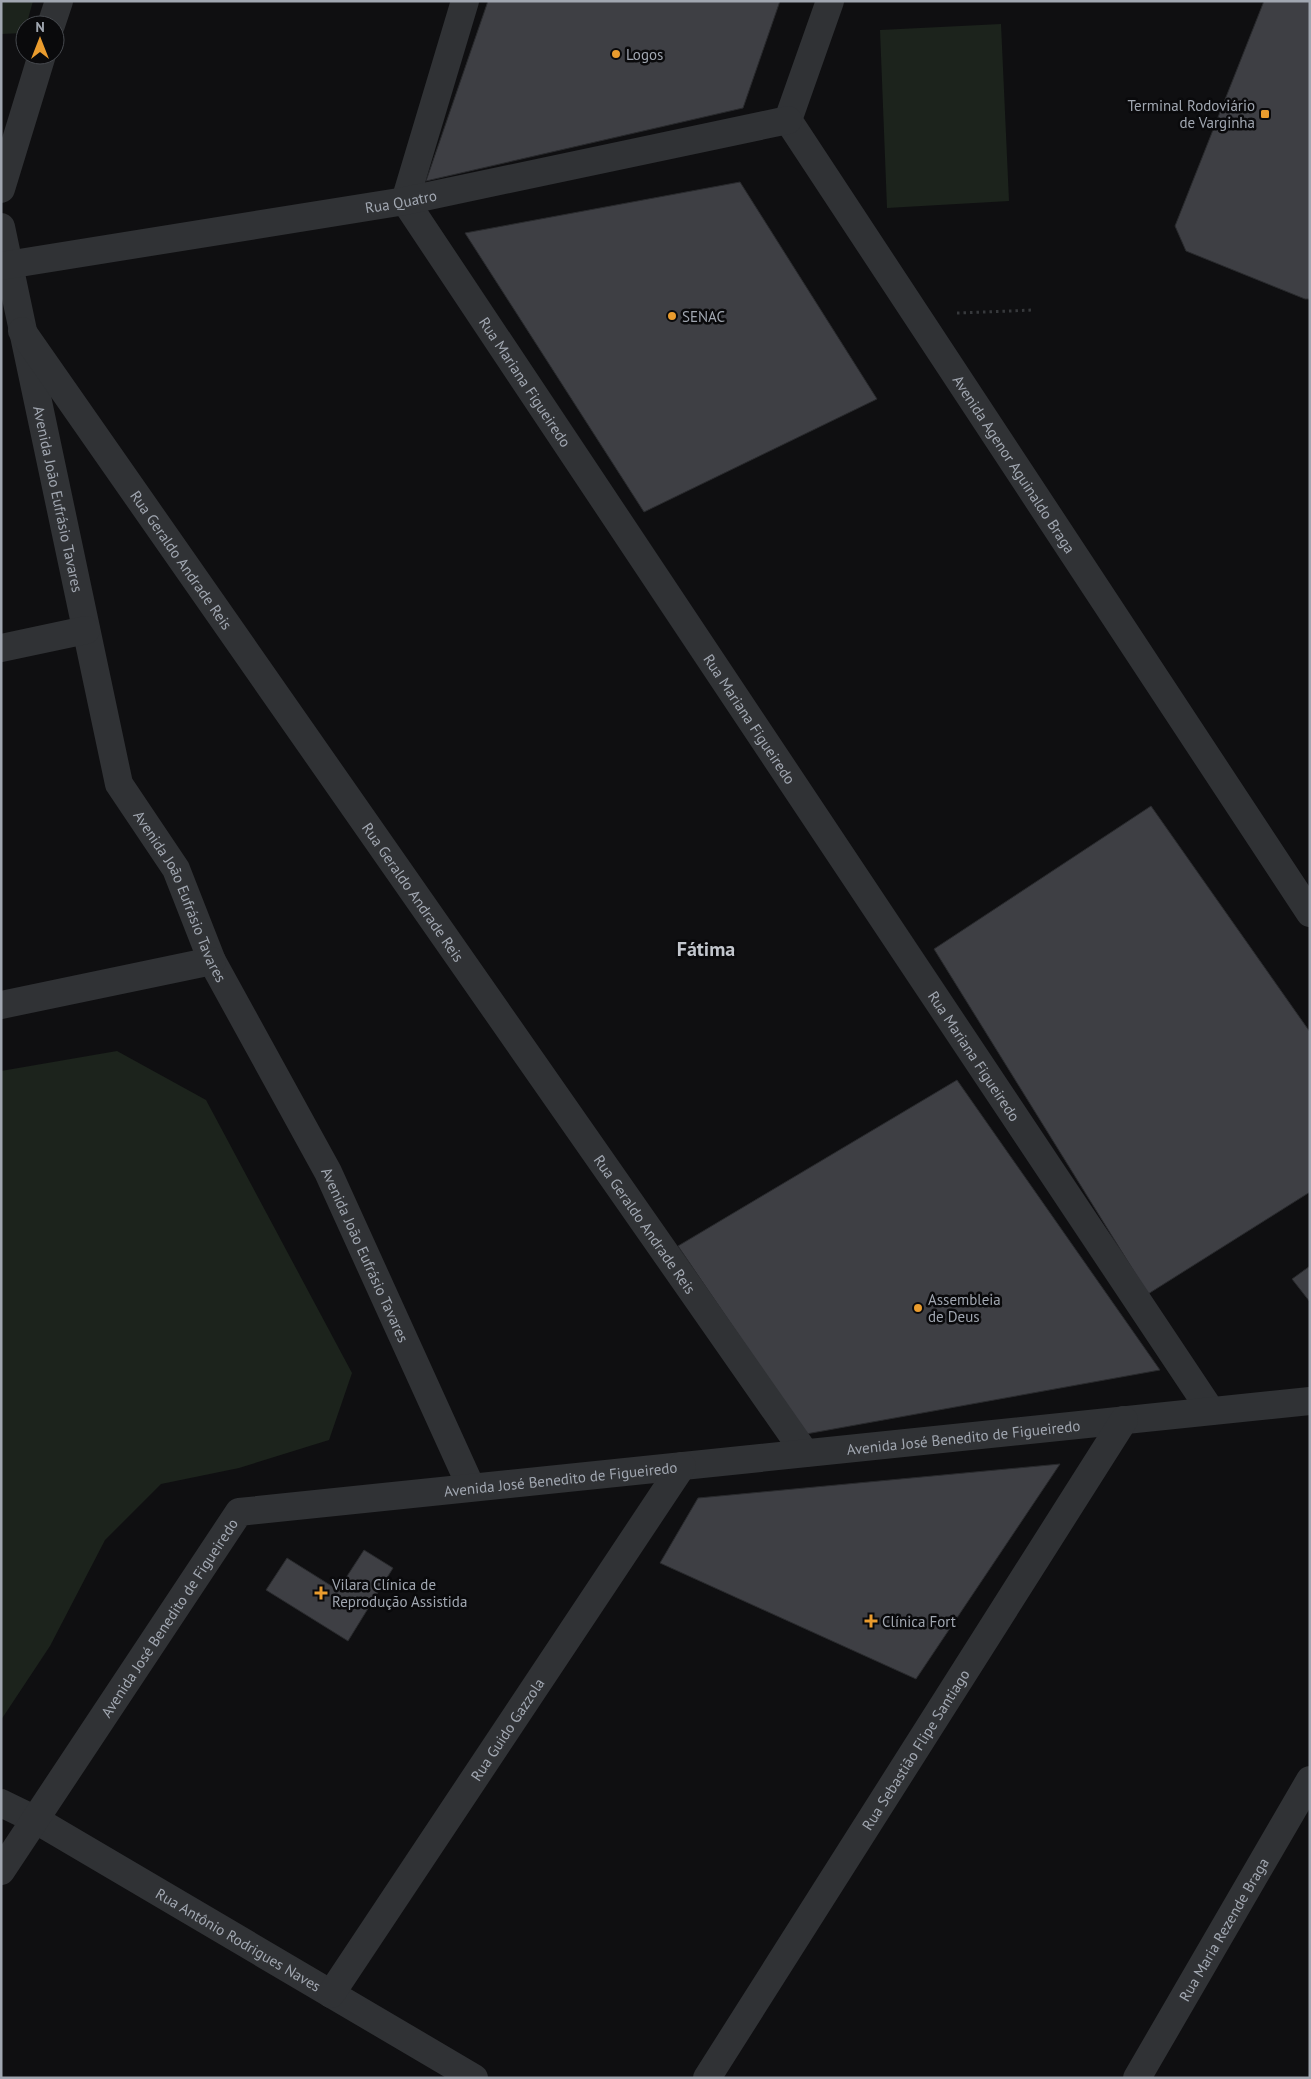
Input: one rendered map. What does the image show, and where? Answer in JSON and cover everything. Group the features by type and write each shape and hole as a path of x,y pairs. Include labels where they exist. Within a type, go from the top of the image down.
{"street":[{"path":"54,15 58,1"},
{"path":"405,201 465,1"},
{"path":"788,120 830,1"},
{"path":"1,189 39,65"},
{"name":"Rua Quatro","path":"6,265 405,201 788,120"},
{"name":"Avenida Agenor Aguinaldo Braga","path":"788,120 1310,913"},
{"name":"Rua Mariana Figueiredo","path":"405,201 1211,1411"},
{"name":"Avenida João Eufrásio Tavares","path":"1,227 6,265 120,784 176,869 212,961 328,1172 471,1487"},
{"name":"Rua Geraldo Andrade Reis","path":"22,332 805,1453"},
{"path":"1,648 86,630"},
{"path":"1,1005 212,961"},
{"name":"Avenida José Benedito de Figueiredo","path":"1,1871 239,1512 1310,1401"},
{"name":"Rua Sebastião Flipe Santiago","path":"706,2078 1124,1420"},
{"name":"Rua Guido Gazzola","path":"331,1994 682,1466"},
{"name":"Rua Maria Rezende Braga","path":"1137,2078 1310,1780"},
{"name":"Rua Antônio Rodrigues Naves","path":"1,1803 36,1820 474,2078"}],"path":[{"path":"916,314 1034,310"}],"shaded area":[{"path":"1,1 33,1 29,15 15,15 15,33 1,34"},
{"path":"1001,24 1009,201 887,208 880,30"},
{"path":"117,1051 206,1100 352,1373 329,1440 239,1468 161,1484 105,1540 50,1646 1,1720 1,1071"}],"building":[{"name":"Logos","path":"488,1 780,1 743,108 426,181"},
{"name":"Terminal Rodoviário de Varginha","path":"1264,1 1310,1 1310,299 1305,299 1186,251 1175,226"},
{"name":"SENAC","path":"740,182 877,399 644,512 465,233"},
{"path":"1151,806 1310,1032 1310,1192 1148,1294 934,949"},
{"name":"Assembleia de Deus","path":"957,1080 1160,1370 806,1434 678,1246"},
{"path":"1310,1266 1310,1302 1292,1279"},
{"name":"Clínica Fort","path":"1060,1464 916,1679 660,1563 698,1498"},
{"path":"364,1550 393,1568 348,1641 266,1590 287,1558 338,1590"}],"place":[{"name":"Logos","path":"616,54"},
{"name":"Terminal Rodoviário de Varginha","path":"1265,114"},
{"name":"SENAC","path":"672,316"},
{"name":"Assembleia de Deus","path":"918,1308"},
{"name":"Vilara Clínica de Reprodução Assistida","path":"321,1593"},
{"name":"Clínica Fort","path":"871,1621"}],"district":[{"name":"Fátima","path":"706,949"}]}
